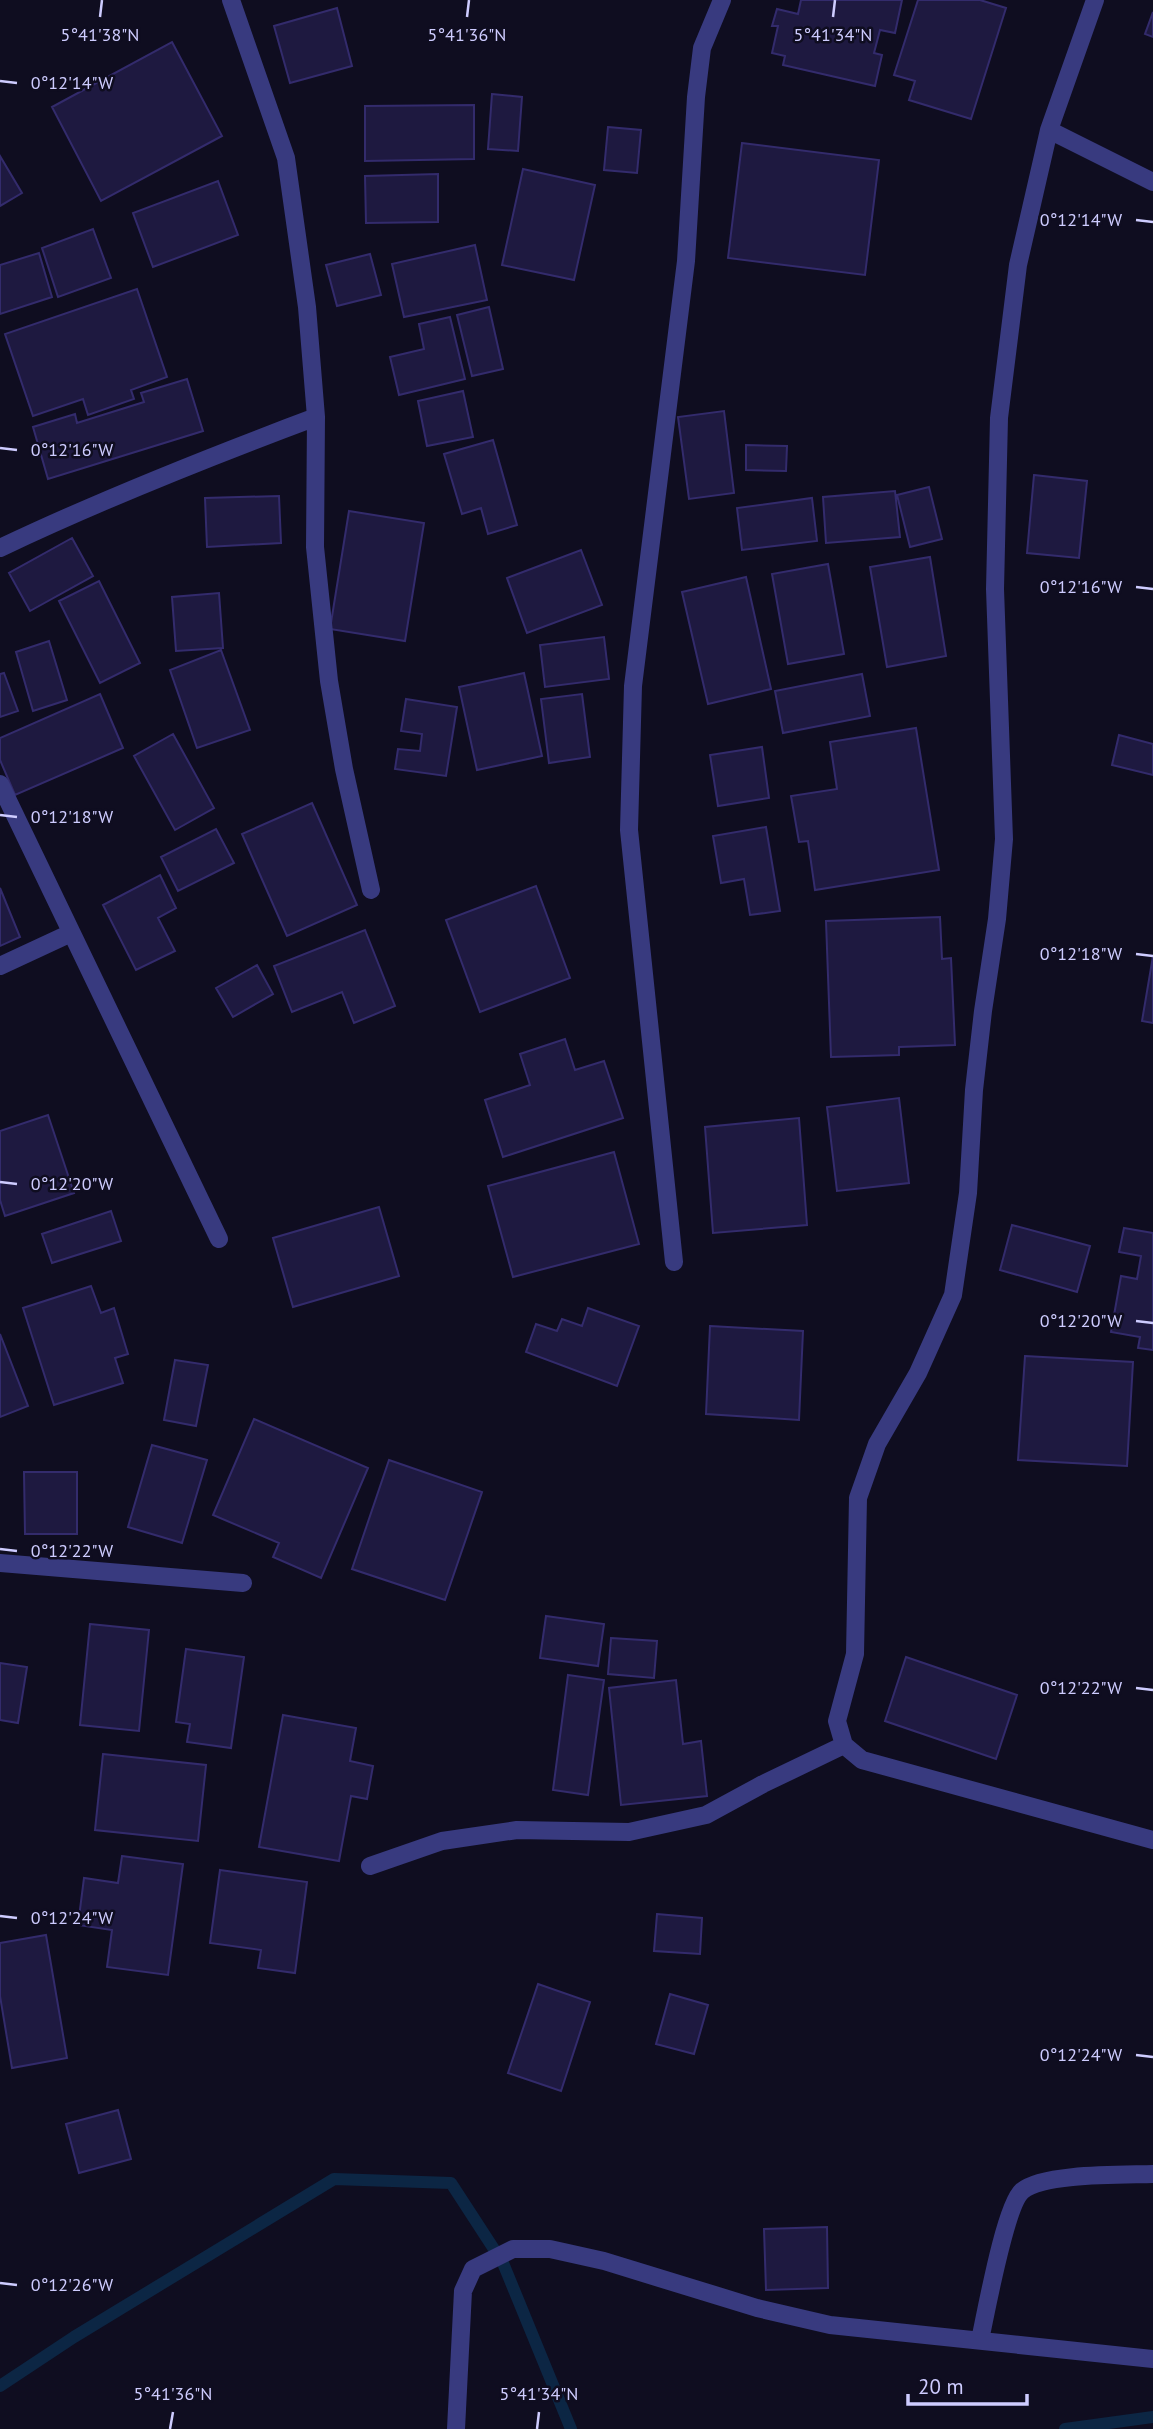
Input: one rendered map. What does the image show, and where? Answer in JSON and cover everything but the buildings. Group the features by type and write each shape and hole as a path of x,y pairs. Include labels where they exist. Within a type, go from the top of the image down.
{"street":[{"path":"231,0 286,158 307,307 316,417 315,547 329,681 344,769 371,890"},
{"path":"674,1262 629,830 633,686 686,261 697,85 702,48 722,0"},
{"path":"1095,0 1049,130 1018,265 999,418 995,589 1004,839 997,919 982,1011 968,1193 953,1295 918,1373 877,1444 858,1497 855,1654 837,1721 844,1745 862,1760 1153,1840"},
{"path":"1049,130 1153,181"},
{"path":"0,548 206,458 316,417"},
{"path":"0,785 219,1239"},
{"path":"0,966 71,933"},
{"path":"0,1563 243,1583"},
{"path":"370,1866 442,1841 517,1829 628,1832 706,1815 844,1745"},
{"path":"980,2340 1007,2219 1021,2191 1048,2179 1153,2174"},
{"path":"456,2429 463,2291 473,2269 513,2249 550,2249 604,2261 757,2308 830,2325 1153,2359"}],"waterway":[{"path":"0,2386 74,2337 334,2179 451,2183 503,2263 571,2429"},
{"path":"1065,2429 1153,2417"}]}
